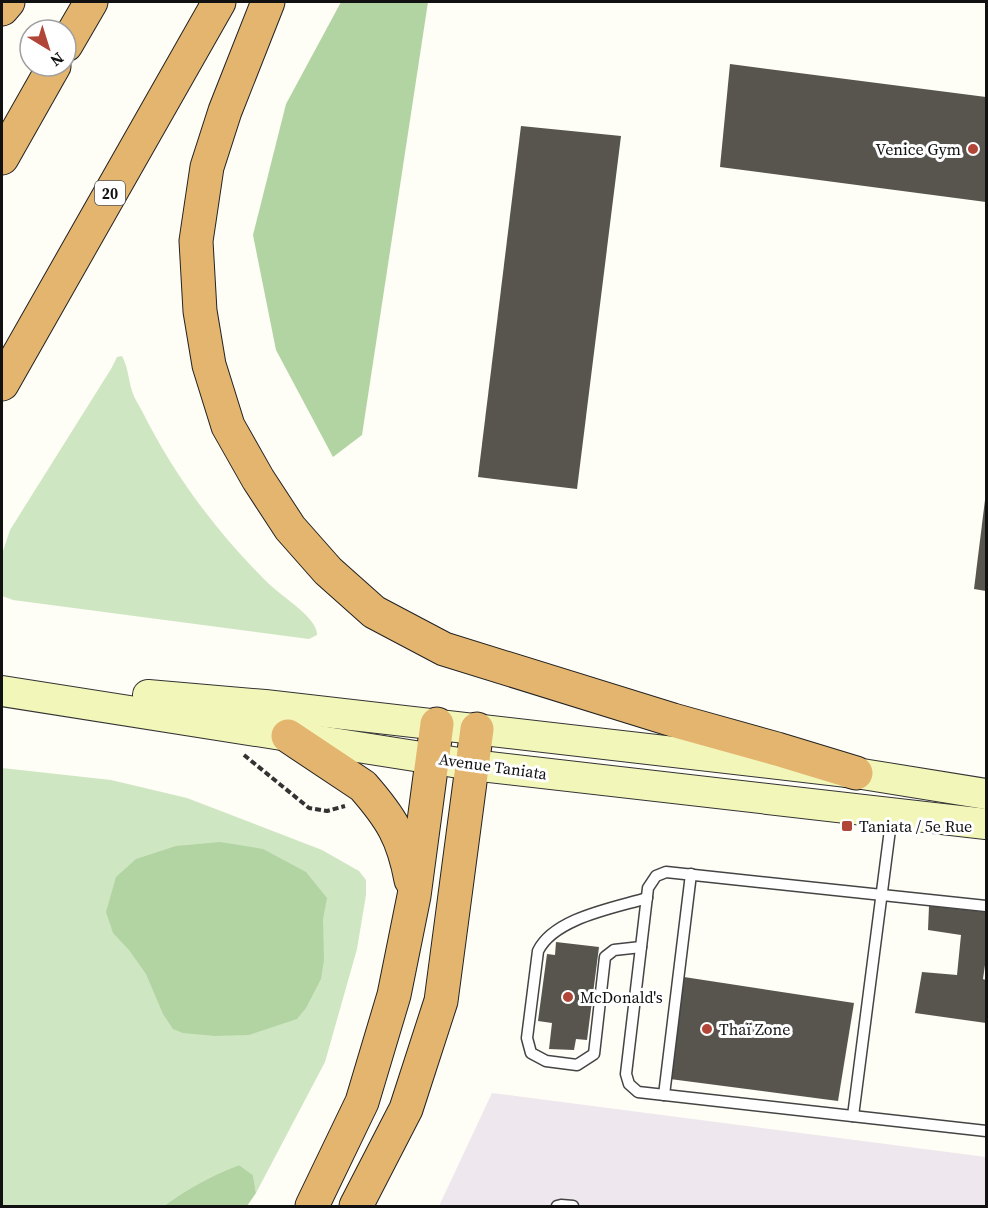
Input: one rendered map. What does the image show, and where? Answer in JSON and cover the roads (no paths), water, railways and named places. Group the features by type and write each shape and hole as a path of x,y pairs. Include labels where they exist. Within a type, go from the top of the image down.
{"highway":[{"path":"2,9 8,2"},
{"path":"78,24 91,2"},
{"name":"20","path":"2,384 219,2"},
{"path":"268,2 225,111 207,167 196,241 200,311 207,354 228,426 258,479 290,528 328,571 374,612 444,649 662,717 856,773"},
{"path":"2,158 47,78"},
{"path":"312,1206 362,1102 394,995 414,896 437,724"},
{"path":"356,1206 406,1109 441,1001 477,729"},
{"path":"288,735 363,786 389,817 406,853 414,896"}],"main road":[{"name":"Avenue Taniata","path":"2,684 265,705 437,724 856,773 987,794"},
{"name":"Avenue Taniata","path":"2,691 472,765 987,824"}],"lane":[{"path":"853,1116 892,814"},
{"path":"987,906 691,874 666,872 656,876 648,888 626,1074 629,1084 638,1092 987,1131"},
{"path":"664,1095 691,874"},
{"path":"641,947 614,950 604,957 594,1054 577,1065 546,1061 531,1053 527,1038 538,951 543,940 569,922 647,898"},
{"path":"557,1206 573,1206"}],"place":[{"name":"Venice Gym","path":"973,149"},
{"name":"Taniata / 5e Rue","path":"847,826"},
{"name":"McDonald's","path":"568,997"},
{"name":"Thaï Zone","path":"707,1029"}]}
